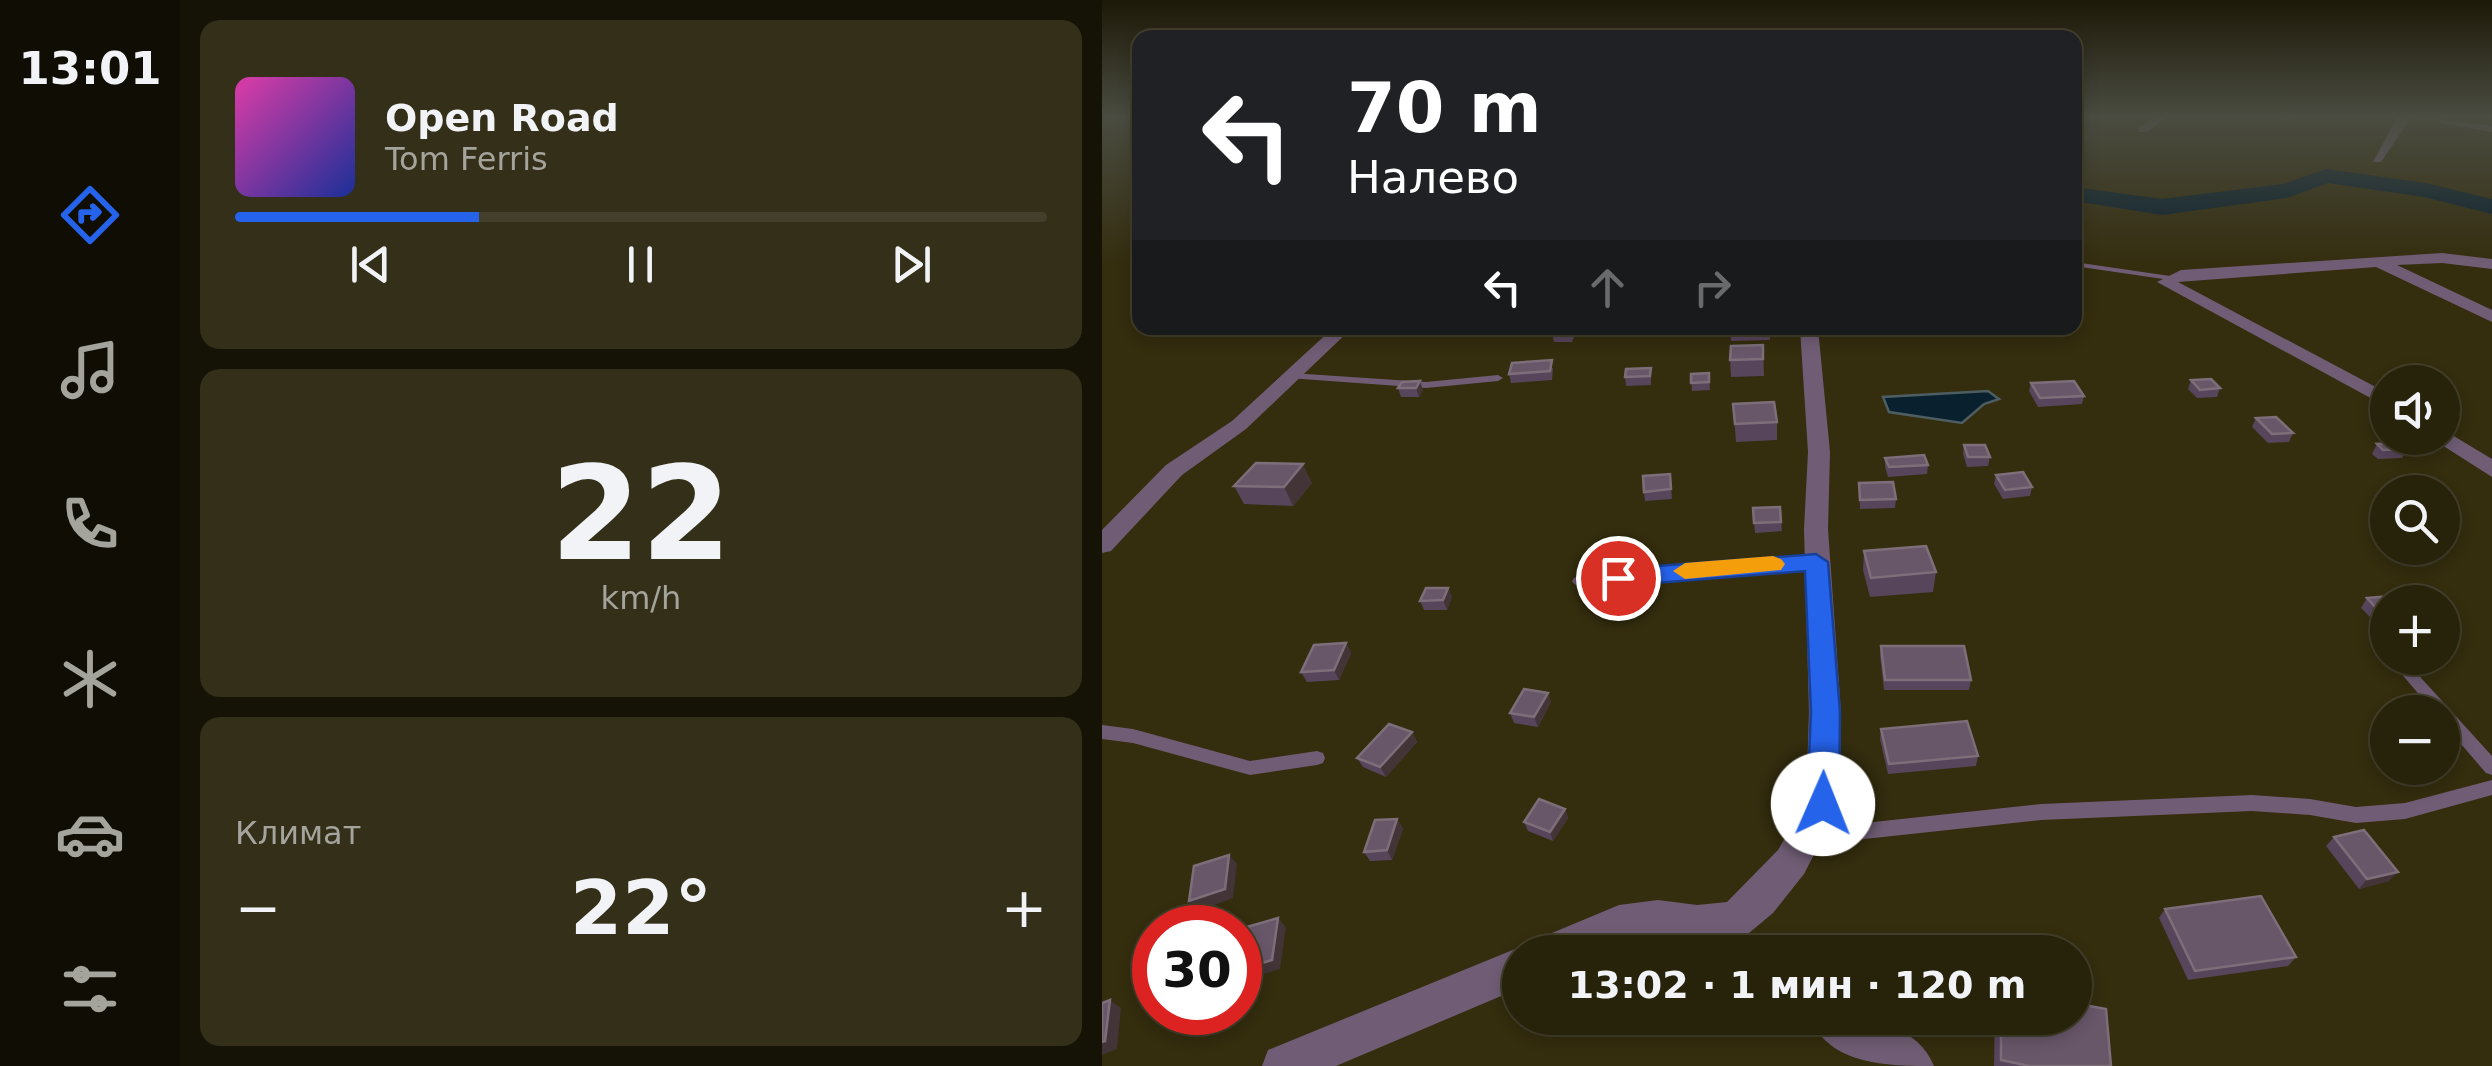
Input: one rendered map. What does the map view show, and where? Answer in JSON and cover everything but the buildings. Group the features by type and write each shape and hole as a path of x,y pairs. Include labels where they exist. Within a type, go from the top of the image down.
{"street":[{"path":"2370,392 2166,282 2170,278 2442,258 2492,264"},
{"path":"2378,262 2492,317"},
{"path":"1102,545 1174,470 1239,425 1335,335"},
{"path":"1595,935 1619,925 1658,919 1697,925 1735,920 1760,900 1790,862 1823,804 1826,712 1816,562 1820,452 1810,335"},
{"path":"2460,448 2492,470"},
{"path":"1697,925 1714,935"},
{"path":"1284,1066 1344,1053 1502,976"},
{"path":"1862,1035 1889,1046 1912,1066"}],"lane":[{"path":"2082,265 2170,278"},
{"path":"1291,376 1426,384 1498,378"},
{"path":"1579,581 1816,562"},
{"path":"2410,675 2492,768"},
{"path":"1102,732 1250,768 1317,758"},
{"path":"1816,817 1855,832 2041,812 2233,804 2310,807 2356,816 2405,811 2492,787"}],"water":[{"path":"1988,391 1999,399 1984,404 1962,423 1889,412 1883,397"}],"waterway":[{"path":"2082,195 2162,207 2287,191 2326,176 2425,190 2492,207"}],"slow traffic":[{"path":"1685,571 1773,564"}],"route":[{"path":"1618,578 1816,562 1826,712 1823,804"}]}
